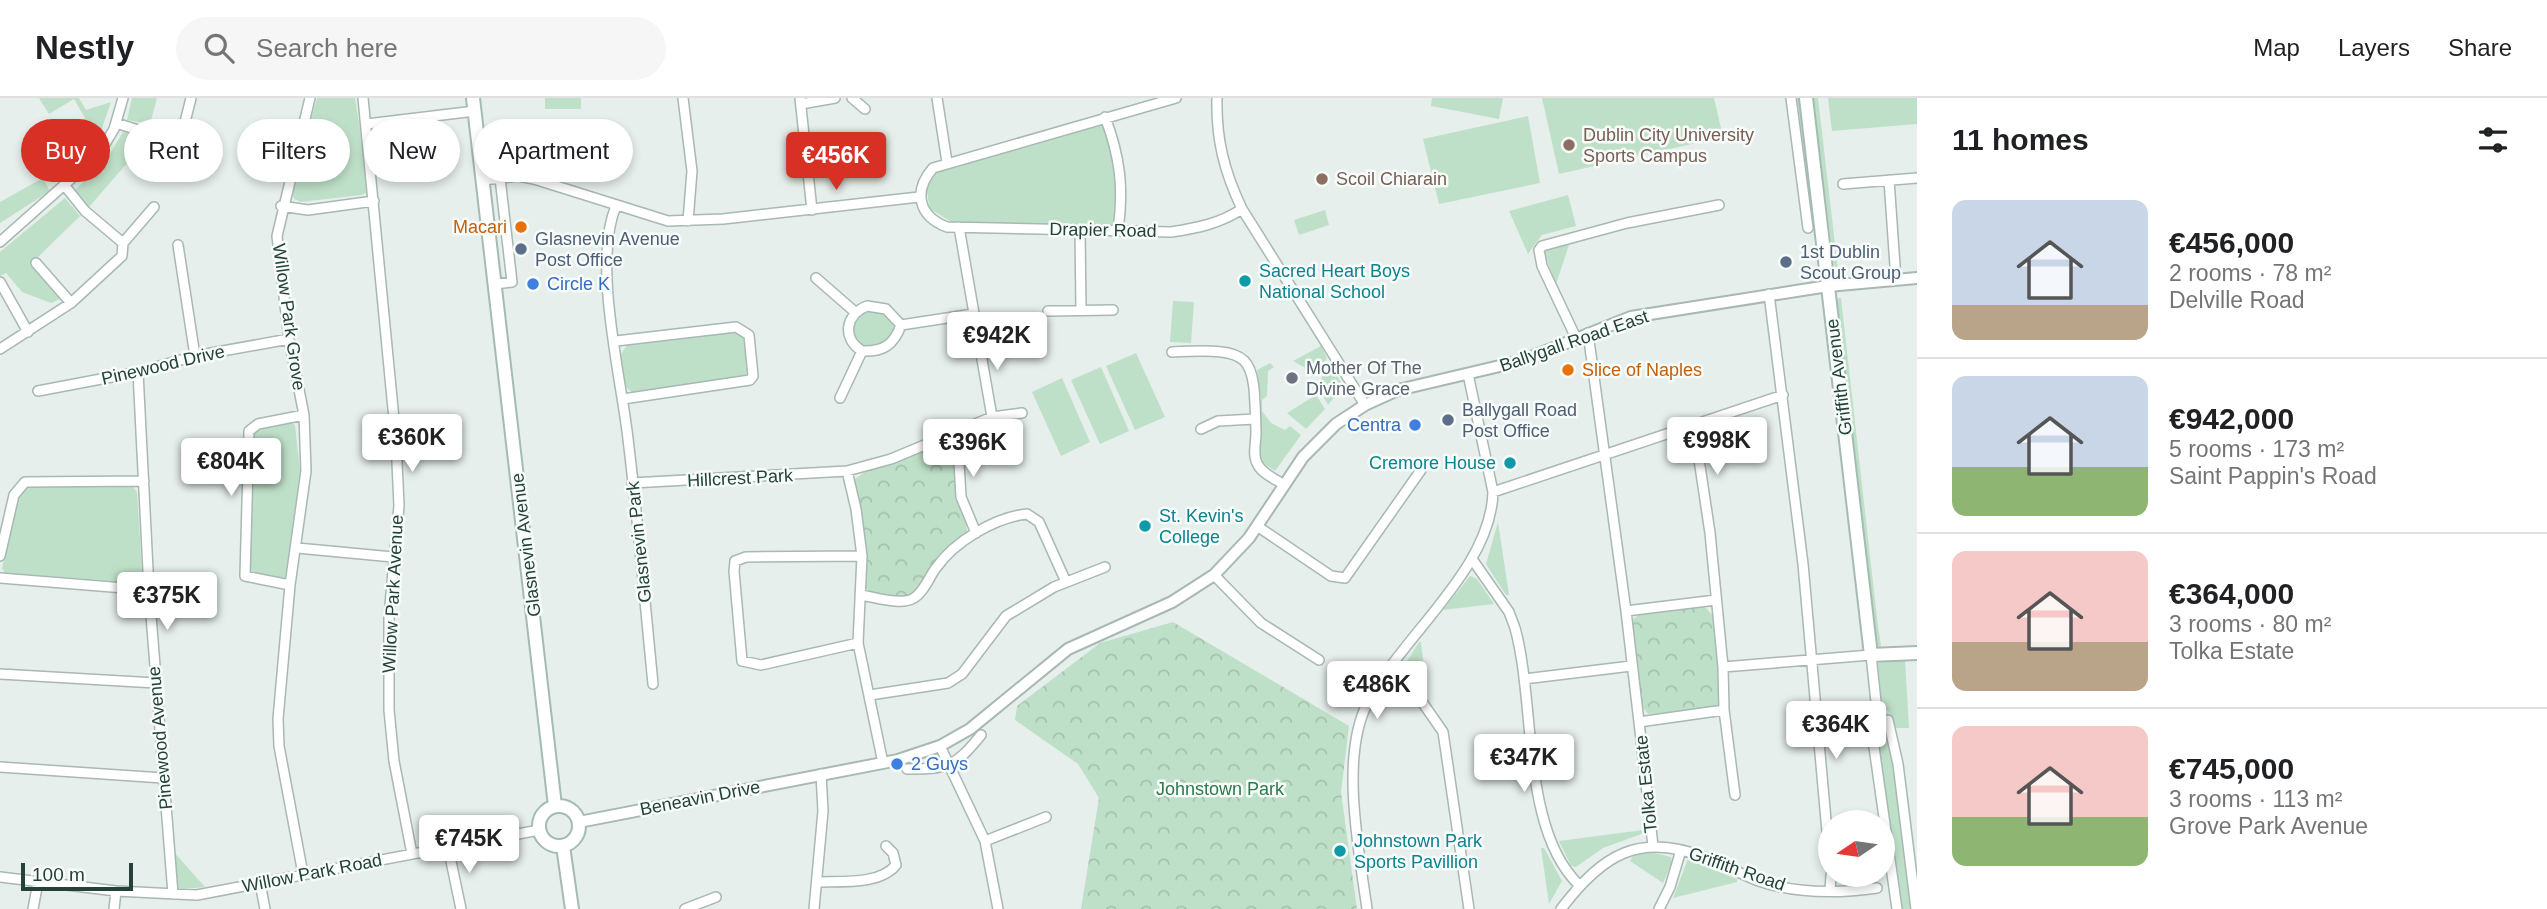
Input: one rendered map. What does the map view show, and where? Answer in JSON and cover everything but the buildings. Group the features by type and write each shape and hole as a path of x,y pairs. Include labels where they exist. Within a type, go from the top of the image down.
{"main road":[{"name":"Griffith Avenue","path":"1806,98 1871,655"},
{"name":"Glasnevin Avenue","path":"482,182 555,806"},
{"path":"1871,655 1917,653"},
{"path":"555,806 573,811 579,822 574,839 563,846 551,844 539,830 544,812 555,806"},
{"path":"563,846 572,909"}],"street":[{"path":"0,242 105,147 123,98"},
{"path":"186,119 191,98"},
{"name":"Willow Park Grove","path":"303,874 279,746 290,585 306,471 304,415 289,339 277,236 281,206 310,98"},
{"name":"Willow Park Avenue","path":"363,98 366,119"},
{"path":"683,98 692,171 688,221"},
{"path":"812,210 800,101 835,98"},
{"path":"852,98 865,110"},
{"path":"937,98 947,162"},
{"path":"543,182 668,221 812,210 919,197 926,177 933,168 947,162 1176,98"},
{"path":"1217,98 1219,145 1226,175 1242,209 1365,405"},
{"path":"1791,98 1808,228"},
{"path":"395,119 474,105"},
{"path":"1105,117 1121,167 1123,194 1118,230"},
{"path":"116,123 124,126"},
{"path":"1843,184 1917,178"},
{"path":"1889,180 1896,280"},
{"name":"Willow Park Avenue","path":"372,182 396,440 399,506 387,654 389,710 394,761 412,854"},
{"path":"495,284 512,282 500,182"},
{"path":"65,186 85,211 123,243"},
{"name":"Drapier Road","path":"919,197 925,212 934,222 959,227 1171,232 1203,227 1228,218 1242,209"},
{"path":"281,206 308,210 373,201"},
{"path":"1576,338 1542,266 1539,250 1542,246 1627,223 1719,205"},
{"name":"Glasnevin Park","path":"616,206 606,260 653,684"},
{"path":"0,349 71,303 122,256 123,243 154,207"},
{"path":"959,227 992,417"},
{"path":"1080,230 1081,310"},
{"path":"491,241 507,240"},
{"path":"178,245 195,356"},
{"path":"36,263 71,303"},
{"path":"816,278 855,312"},
{"name":"Ballygall Road East","path":"821,774 883,763 940,746 993,712 1068,649 1172,602 1214,575 1257,526 1283,484 1323,435 1365,405 1398,390 1509,365 1631,317 1769,294 1917,278"},
{"path":"0,282 28,332"},
{"path":"1769,294 1802,549 1825,810"},
{"path":"901,325 886,309 867,306 855,312 848,327 850,339 862,351 881,350 887,347 901,325 973,314"},
{"path":"1048,311 1114,310"},
{"path":"616,341 736,327 750,335 753,376 750,380 623,399"},
{"name":"Tolka Estate","path":"1588,333 1626,611 1653,846"},
{"name":"Pinewood Drive","path":"38,391 138,372 195,356 289,339"},
{"path":"1172,352 1217,350 1241,354 1250,365 1254,378 1255,459 1263,471 1283,484"},
{"path":"840,398 862,351"},
{"name":"Pinewood Avenue","path":"138,372 149,590 173,894"},
{"path":"1367,909 1352,783 1353,756 1367,703 1472,559 1486,533 1493,512 1493,492 1468,374"},
{"path":"1493,492 1783,395"},
{"name":"Hillcrest Park","path":"632,483 847,471 891,459 992,417 1022,413"},
{"name":"Willow Park Grove","path":"290,585 245,576 249,431 257,424 304,415"},
{"path":"1201,429 1218,421 1255,419"},
{"path":"1694,426 1710,533 1723,667 1724,710 1735,796"},
{"path":"950,435 959,462 961,497 976,533"},
{"path":"1257,526 1331,576 1345,578 1421,470"},
{"path":"847,471 856,509 862,556 858,643 883,763"},
{"path":"0,556 15,495 24,482 144,481"},
{"path":"860,595 906,600 914,598 942,559 976,533 1014,515 1027,514 1034,517 1066,582"},
{"path":"297,548 393,557"},
{"path":"858,643 761,665 742,661 734,570 735,561 746,558 862,556"},
{"path":"1472,559 1508,612 1519,642 1541,814 1556,854 1566,873 1578,885"},
{"path":"870,695 948,683 962,674 1006,616 1066,582 1105,567"},
{"path":"1214,575 1261,623 1320,660"},
{"path":"0,578 149,590"},
{"path":"1626,611 1716,600"},
{"path":"1723,667 1871,655 1877,711 1871,719 1882,725 1893,737 1916,909"},
{"path":"1392,666 1402,673 1443,732 1469,909"},
{"path":"1524,678 1631,666"},
{"path":"0,674 156,683"},
{"name":"Tolka Estate","path":"1639,722 1724,710"},
{"path":"1877,711 1885,713 1874,747 1897,909"},
{"path":"907,769 942,769 960,761 981,735"},
{"path":"940,746 985,841 998,909"},
{"path":"0,767 163,778"},
{"path":"814,909 824,791 821,774"},
{"name":"Beneavin Drive","path":"579,822 821,774"},
{"path":"985,841 1046,817"},
{"name":"Willow Park Road","path":"0,877 116,891 208,894 539,830"},
{"path":"818,882 881,877 896,866 893,853 886,846"},
{"name":"Griffith Road","path":"1560,909 1578,885 1616,855 1653,846 1681,850 1757,880 1809,892 1877,888"},
{"path":"448,847 461,909"},
{"name":"Griffith Road","path":"1659,909 1670,887 1681,850"},
{"path":"33,909 38,882"},
{"path":"260,883 265,909"},
{"path":"1830,887 1830,891"},
{"path":"114,909 116,891"},
{"path":"685,909 716,897"}],"green space":[{"path":"39,98 79,98 86,110 111,102 105,119 85,119 74,99 49,114"},
{"path":"132,98 157,98 151,119 127,119"},
{"path":"317,98 355,98 364,153 364,182 369,184 366,193 301,202 294,199 292,191 294,182 350,182 350,119 311,119"},
{"path":"545,98 581,98 581,109 545,109"},
{"path":"1432,98 1503,98 1499,119 1431,106"},
{"path":"1542,98 1714,98 1723,137 1559,174"},
{"path":"1799,98 1820,264 1818,264"},
{"path":"1813,98 1818,98 1838,270 1834,265"},
{"path":"1828,98 1917,98 1917,124 1832,131"},
{"path":"1528,116 1540,183 1439,204 1423,139"},
{"path":"1102,123 1106,126 1119,179 1115,222 1111,227 955,224 930,209 926,187 939,170"},
{"path":"124,132 124,167 89,207 75,190 83,182 110,182 110,154"},
{"path":"36,182 45,182 50,191 0,223 0,202"},
{"path":"1568,195 1576,226 1542,235 1528,254 1509,211"},
{"path":"65,198 80,216 30,265 60,299 51,303 22,292 6,273 0,276 0,252"},
{"path":"1325,210 1329,225 1299,235 1294,220"},
{"path":"1570,242 1556,284 1544,253 1547,249"},
{"path":"1841,298 1882,653 1871,653 1832,299"},
{"path":"1173,301 1194,302 1191,343 1170,342"},
{"path":"862,310 881,310 897,327 889,341 870,350 858,342 853,328"},
{"path":"736,330 745,338 748,370 745,377 634,394 625,386 621,354 627,345"},
{"path":"1321,346 1327,358 1316,374 1293,361"},
{"path":"1136,353 1165,417 1135,430 1106,366"},
{"path":"1270,363 1274,367 1268,371 1267,396 1262,400 1262,411 1271,423 1285,430 1290,426 1301,435 1275,471 1260,461 1261,398 1257,370"},
{"path":"1330,363 1343,386 1328,405 1319,389 1324,385 1320,381"},
{"path":"1101,367 1129,431 1100,444 1071,380"},
{"path":"1062,378 1090,442 1061,456 1032,392"},
{"path":"1316,395 1325,409 1306,429 1287,413"},
{"path":"288,421 295,425 300,470 287,574 284,579 256,576 247,569 252,434 260,426"},
{"path":"939,442 947,446 951,453 967,529 965,536 938,556 914,593 908,596 890,596 872,593 866,588 853,486 855,479 866,471 892,464"},
{"path":"31,485 133,487 137,492 142,571 139,579 130,582 5,573 2,568 20,493"},
{"path":"1498,522 1509,595 1506,595 1486,564"},
{"path":"1470,576 1477,579 1494,604 1443,610"},
{"path":"1700,606 1713,616 1721,702 1709,710 1648,714 1641,705 1632,620 1643,612"},
{"name":"Johnstown Park","path":"1173,622 1349,726 1341,792 1357,909 1081,909 1099,798 1078,764 1015,720 1017,706 1100,643"},
{"path":"1421,642 1427,694 1404,666"},
{"path":"1905,660 1909,728 1896,728 1890,713 1882,705 1878,663"},
{"path":"1395,680 1402,683 1416,704 1374,709 1384,690"},
{"path":"1884,732 1893,754 1912,909 1901,909 1895,868 1895,810 1887,810 1877,744 1878,734"},
{"path":"1643,830 1644,833 1603,848 1576,867 1571,866 1559,841"},
{"path":"1541,848 1544,848 1562,881 1549,904"},
{"path":"173,851 205,887 175,890"},
{"path":"1651,852 1671,857 1672,862 1663,883 1630,861 1633,856"},
{"path":"1688,859 1737,879 1737,882 1673,898"}],"place":[{"name":"Dublin City University Sports Campus","path":"1569,145"},
{"name":"Scoil Chiarain","path":"1322,179"},
{"name":"Macari","path":"521,227"},
{"name":"Glasnevin Avenue Post Office","path":"521,249"},
{"name":"1st Dublin Scout Group","path":"1786,262"},
{"name":"Sacred Heart Boys National School","path":"1245,281"},
{"name":"Circle K","path":"533,284"},
{"name":"Slice of Naples","path":"1568,370"},
{"name":"Mother Of The Divine Grace","path":"1292,378"},
{"name":"Ballygall Road Post Office","path":"1448,420"},
{"name":"Centra","path":"1415,425"},
{"name":"Cremore House","path":"1510,463"},
{"name":"St. Kevin's College","path":"1145,526"},
{"name":"2 Guys","path":"897,764"},
{"name":"Johnstown Park Sports Pavillion","path":"1340,851"}]}
